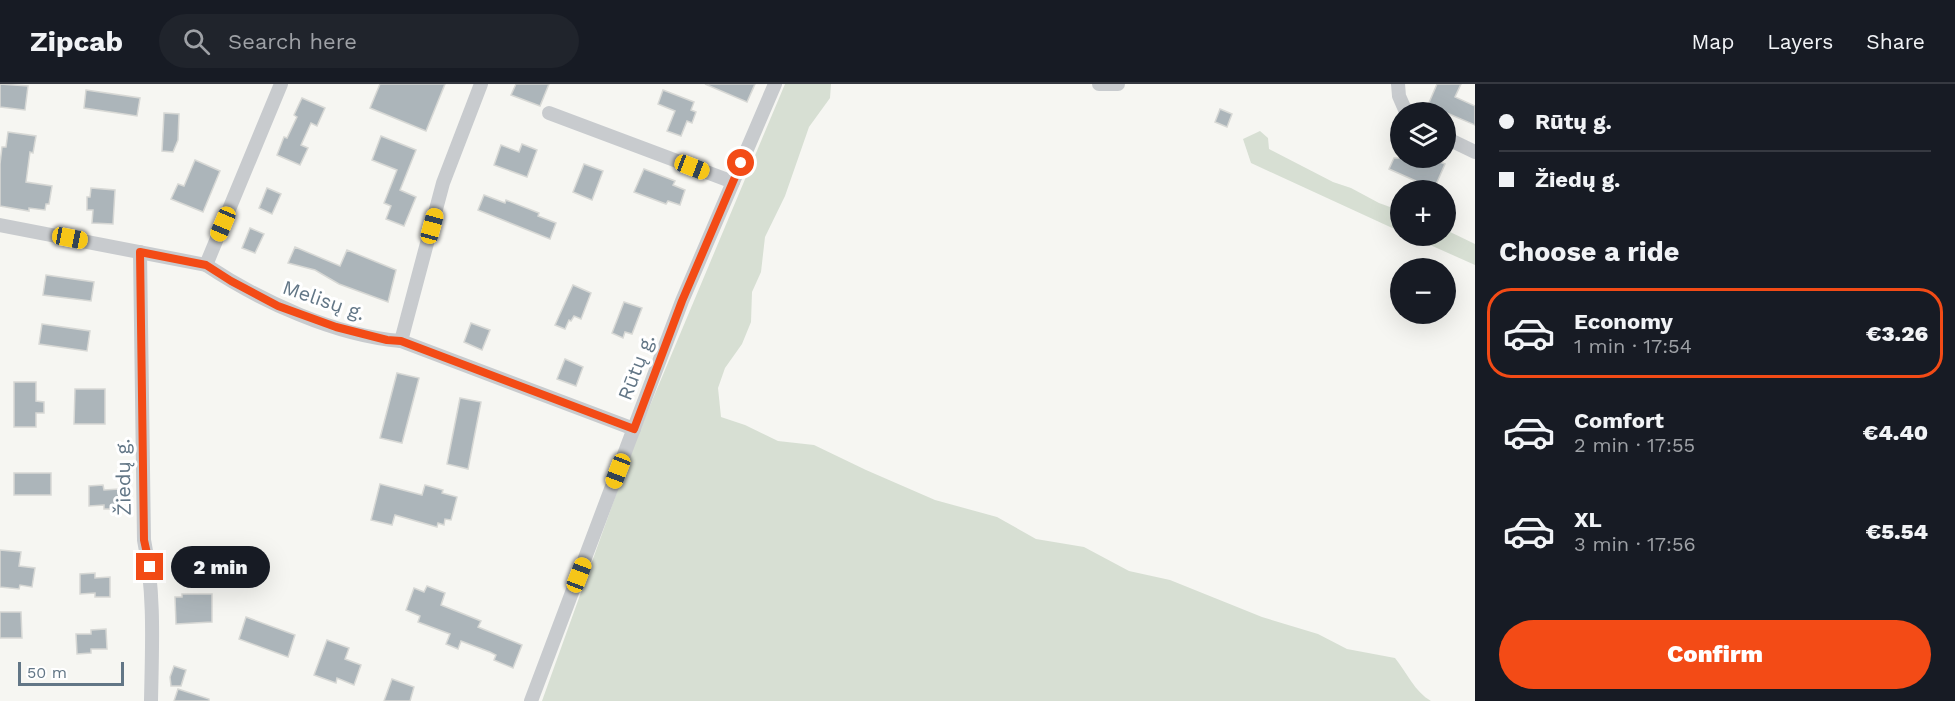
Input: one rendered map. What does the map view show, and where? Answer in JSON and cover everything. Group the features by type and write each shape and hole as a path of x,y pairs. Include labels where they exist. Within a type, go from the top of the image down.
{"street":[{"path":"206,265 281,84"},
{"path":"401,341 443,183 481,84"},
{"name":"Rūtų g.","path":"531,701 682,301 775,84"},
{"path":"1099,84 1118,84"},
{"path":"1398,84 1402,102"},
{"path":"549,113 733,182"},
{"path":"1456,143 1475,152"},
{"name":"Melisų g.","path":"0,225 206,265 278,306 336,327 387,340 401,341 634,429"},
{"name":"Žiedų g.","path":"140,252 143,528 150,579 153,638 151,701"}],"shaded area":[{"path":"785,84 831,84 830,98 809,127 785,196 765,237 761,272 752,292 751,322 742,344 725,368 718,388 721,417 745,425 778,441 814,445 935,500 997,517 1036,539 1084,547 1129,571 1170,580 1262,617 1318,634 1347,649 1395,658 1416,687 1431,701 542,701 636,439"},
{"path":"1260,131 1268,138 1269,149 1333,182 1390,207 1390,227 1251,163 1243,139"},
{"path":"1456,235 1475,244 1475,265 1432,246 1456,246"}],"building":[{"path":"0,84 28,86 25,110 0,107"},
{"path":"380,84 445,84 426,131 370,108"},
{"path":"516,84 549,84 540,106 511,95"},
{"path":"705,84 755,84 747,102"},
{"path":"1437,84 1461,84 1455,97 1475,106 1475,125 1456,117 1456,102 1429,102"},
{"path":"86,90 140,98 137,116 84,108"},
{"path":"663,90 694,102 691,110 696,112 692,123 687,121 681,136 667,131 675,111 658,104"},
{"path":"302,98 325,108 317,126 311,123 301,145 308,148 300,165 277,155 284,137 287,138 297,117 294,115"},
{"path":"1220,109 1232,114 1227,127 1215,122"},
{"path":"164,113 179,114 178,140 173,152 162,151"},
{"path":"8,132 36,136 33,153 30,152 26,182 52,186 49,204 46,204 45,210 29,208 29,211 0,206 0,164 2,147 6,147"},
{"path":"381,136 416,150 400,190 416,197 404,226 386,219 391,206 384,203 397,170 372,160"},
{"path":"522,144 537,150 527,177 494,165 501,145 519,152"},
{"path":"195,160 220,171 203,212 171,199 178,184 184,186"},
{"path":"584,164 603,171 592,200 573,192"},
{"path":"1390,167 1443,168 1438,180 1414,180 1389,169"},
{"path":"644,169 675,181 673,185 685,190 680,205 668,201 666,204 634,192"},
{"path":"91,188 115,190 113,224 92,223 93,210 87,210 87,197 90,197"},
{"path":"267,188 281,194 272,214 259,208"},
{"path":"484,195 505,203 506,200 539,213 538,216 556,223 550,239 478,210"},
{"path":"250,228 264,234 255,253 242,248"},
{"path":"295,247 340,266 347,250 396,270 388,302 339,284 315,270 288,263"},
{"path":"46,275 94,282 91,301 43,295"},
{"path":"573,285 591,293 581,319 574,316 571,321 569,320 565,329 555,325"},
{"path":"624,302 642,308 632,334 625,332 623,338 612,333"},
{"path":"471,323 490,330 482,350 464,342"},
{"path":"42,324 90,331 87,351 39,344"},
{"path":"565,359 583,367 576,386 557,379"},
{"path":"397,373 419,378 402,443 380,438"},
{"path":"14,382 36,382 36,401 44,402 44,413 36,413 36,427 14,427"},
{"path":"75,389 105,389 105,424 74,424"},
{"path":"460,398 481,402 468,469 447,464"},
{"path":"14,473 51,473 51,495 14,495"},
{"path":"380,484 422,495 425,485 457,497 451,520 445,519 444,525 438,523 437,527 395,515 392,525 371,520"},
{"path":"103,485 104,490 119,489 119,509 104,509 104,505 89,506 89,486"},
{"path":"0,550 21,552 19,566 35,568 32,587 20,585 19,589 0,587"},
{"path":"95,573 95,578 110,577 110,597 95,597 95,593 80,594 80,574"},
{"path":"427,586 445,593 441,605 481,621 478,627 522,645 513,668 494,660 496,655 461,641 458,649 446,644 450,634 418,622 420,616 406,610 414,588 424,592"},
{"path":"182,594 212,594 212,622 176,624 175,597 182,597"},
{"path":"0,612 21,612 22,638 0,638"},
{"path":"246,617 295,635 288,657 239,639"},
{"path":"106,629 107,649 91,649 91,653 77,654 76,634 91,634 91,630"},
{"path":"327,640 349,648 345,659 361,665 354,685 337,678 336,683 314,675"},
{"path":"174,666 186,670 181,686 171,686 170,677"},
{"path":"392,679 414,687 410,701 384,701"},
{"path":"178,689 209,699 209,701 174,701"}],"route":[{"path":"150,567 144,540 140,252 206,265 278,306 336,327 387,340 401,341 634,429 682,301 741,163"}]}
